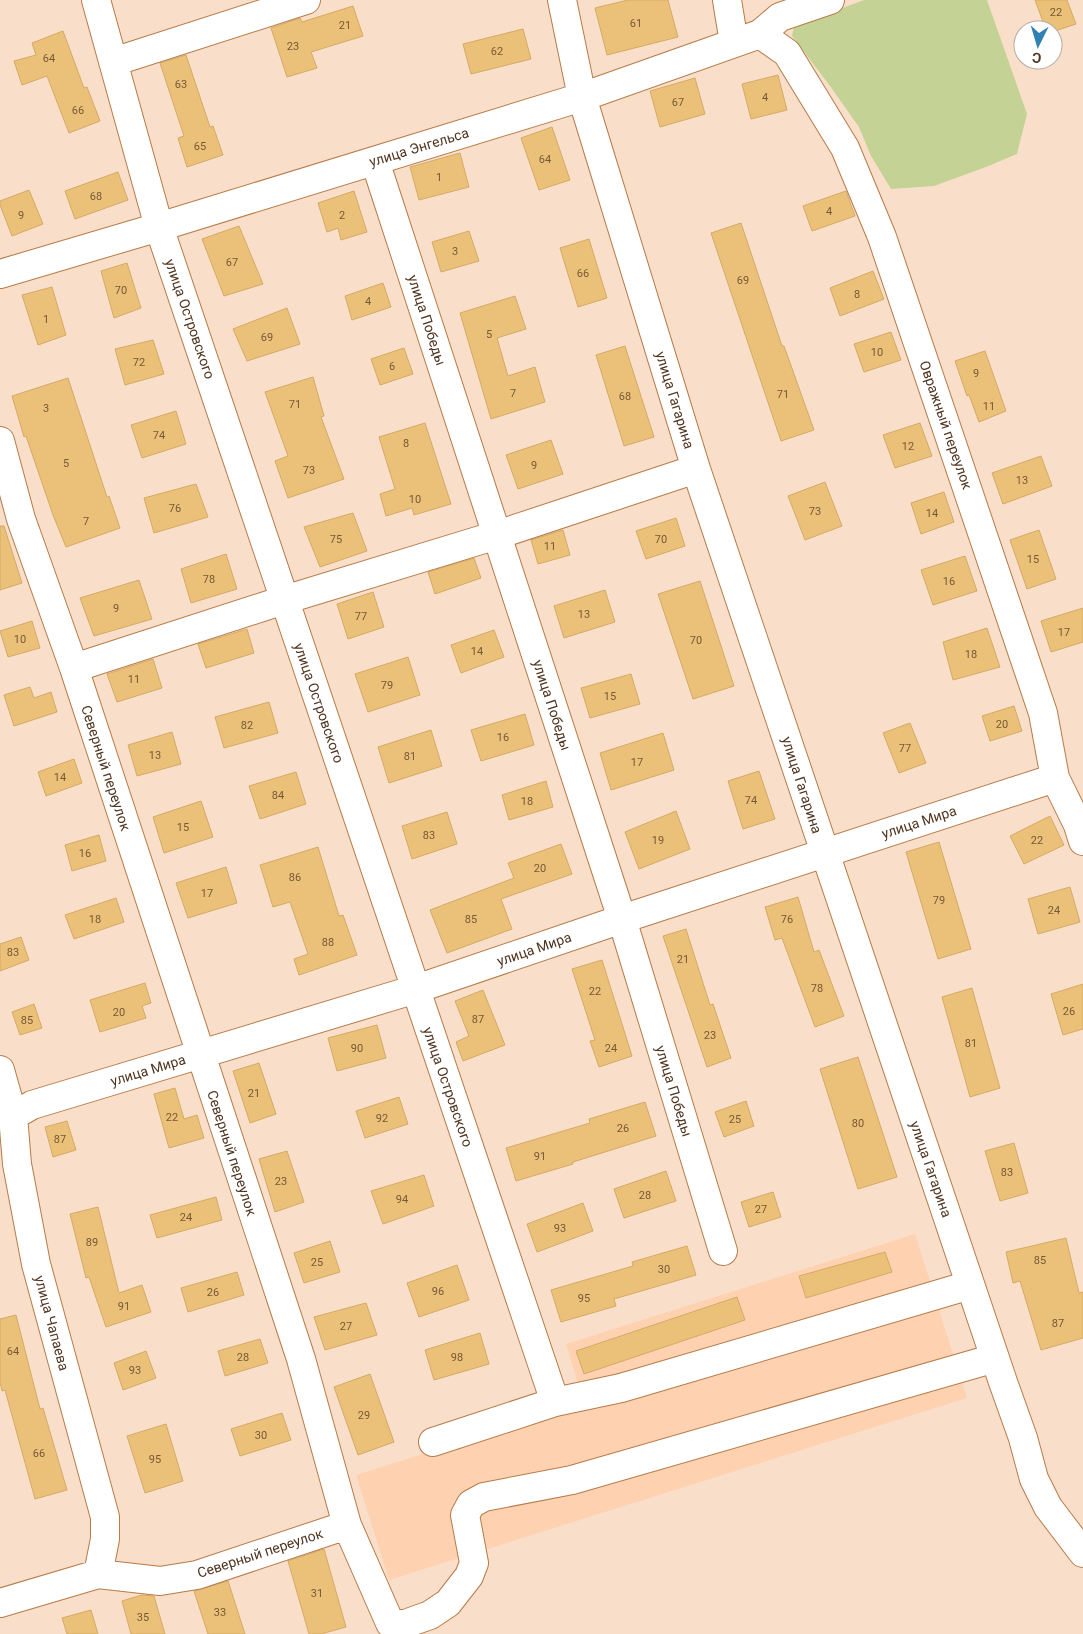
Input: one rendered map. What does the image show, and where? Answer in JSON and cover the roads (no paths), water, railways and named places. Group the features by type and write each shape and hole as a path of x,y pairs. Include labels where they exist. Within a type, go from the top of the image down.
{"street":[{"name":"улица Островского","path":"96,0 159,227 555,1402"},
{"path":"113,62 306,0"},
{"name":"улица Гагарина","path":"562,0 582,97 696,469 824,853 1023,1438 1034,1479 1048,1507 1083,1553"},
{"path":"727,0 734,43"},
{"name":"улица Энгельса","path":"0,274 582,97 760,34 780,17 830,0"},
{"name":"Овражный переулок","path":"760,34 787,53 846,148 882,237 1044,713 1055,778 1078,825 1083,841"},
{"name":"улица Победы","path":"374,161 622,919 723,1251"},
{"name":"Северный переулок","path":"0,442 21,519 74,668 301,1359 347,1525 198,1575 160,1581 98,1574 0,1603"},
{"path":"74,668 284,600 497,535 696,469"},
{"name":"улица Мира","path":"13,1116 32,1105 416,989 622,919 1055,778"},
{"name":"улица Чапаева","path":"0,1070 13,1116 17,1164 36,1264 105,1517 105,1538 98,1574"},
{"path":"433,1442 555,1402 621,1388 970,1285"},
{"path":"347,1525 390,1623 405,1624 430,1615 448,1603 469,1576 474,1563 465,1515 471,1504 484,1497 572,1480 995,1358"}]}
